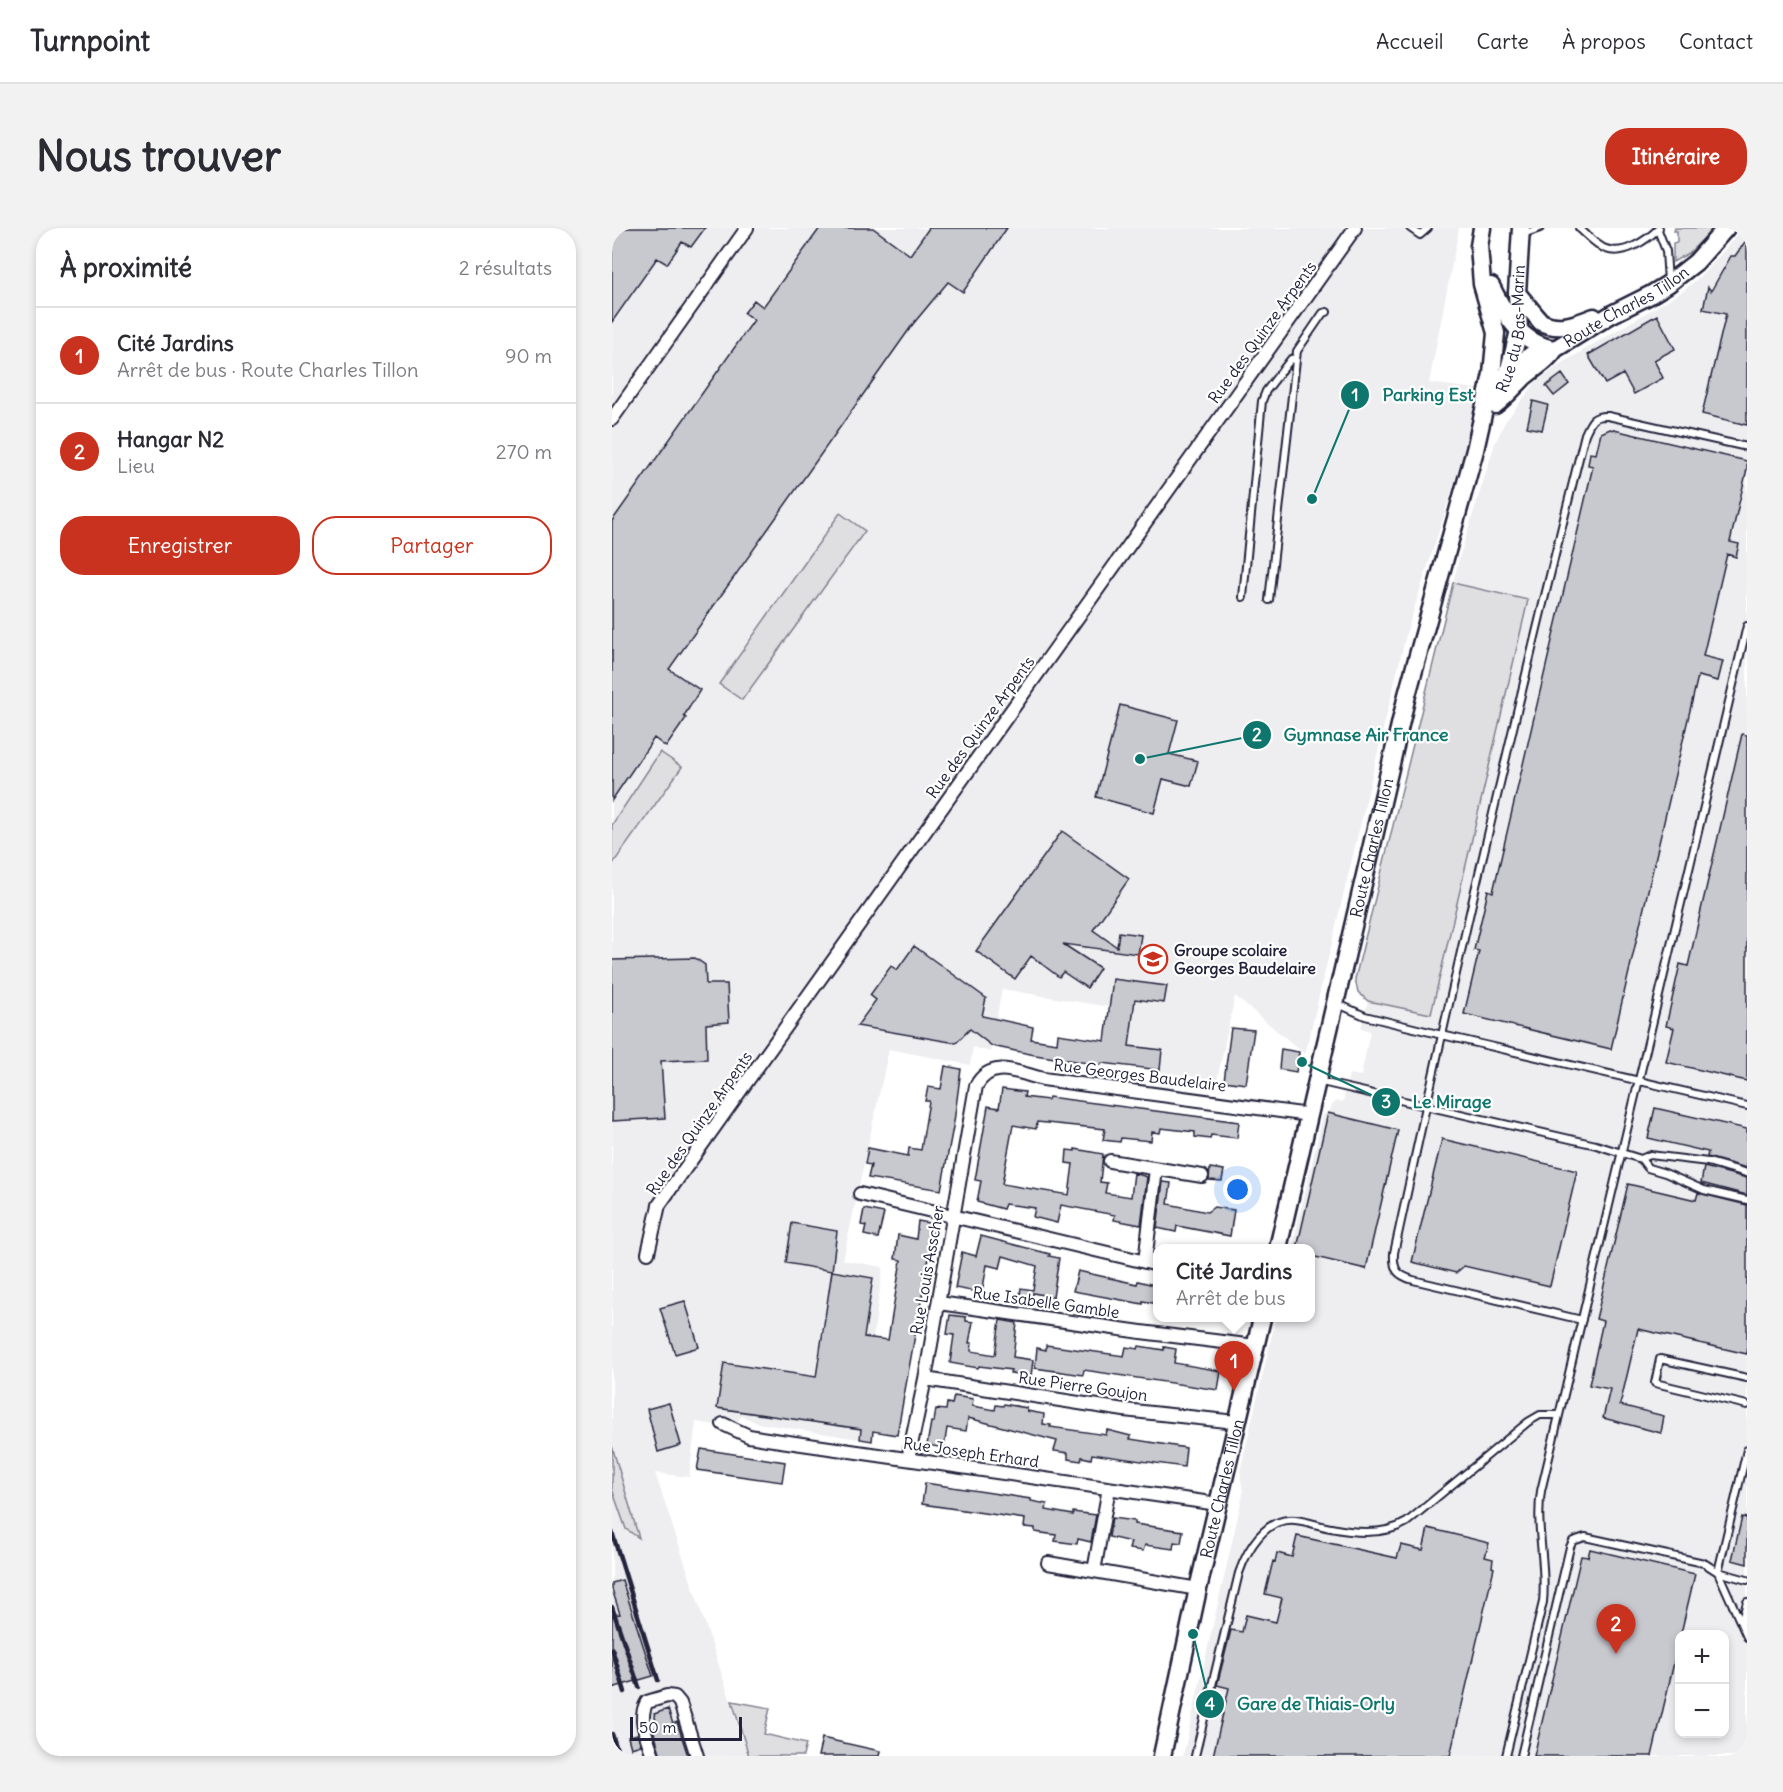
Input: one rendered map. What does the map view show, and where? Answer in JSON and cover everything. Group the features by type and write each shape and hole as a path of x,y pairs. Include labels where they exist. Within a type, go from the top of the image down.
{"main road":[{"name":"Rue du Bas-Marin","path":"1475,450 1491,401 1497,340 1493,318 1483,291 1479,246 1482,228"},
{"name":"Route Charles Tillon","path":"1491,401 1509,393 1524,377 1550,358 1555,349 1612,314 1668,284 1696,262 1726,228"},
{"name":"Rue du Bas-Marin","path":"1491,401 1508,373 1519,331 1517,293 1520,232"},
{"path":"1482,277 1492,287 1503,310 1519,331 1538,345 1555,349"},
{"path":"1517,293 1541,322 1551,326 1567,326 1612,314"},
{"path":"1508,373 1531,355 1555,349"},
{"name":"Route Charles Tillon","path":"1279,1244 1407,695 1475,450"},
{"name":"Route Charles Tillon","path":"1162,1756 1198,1588 1261,1322"}],"street":[{"path":"612,418 747,228"},
{"name":"Rue des Quinze Arpents","path":"648,1253 659,1205 1355,228"},
{"name":"Rue Georges Baudelaire","path":"976,1086 982,1075 992,1070 1005,1069 1043,1079 1309,1115"},
{"name":"Rue Louis Asscher","path":"908,1459 939,1303 976,1086"},
{"path":"1110,1161 1202,1176"},
{"path":"1144,1262 1156,1169"},
{"path":"860,1194 1153,1264"},
{"name":"Rue Isabelle Gamble","path":"939,1303 1255,1346"},
{"name":"Rue Pierre Goujon","path":"925,1379 1124,1410 1236,1422"},
{"name":"Rue Joseph Erhard","path":"723,1424 749,1436 1218,1504"},
{"path":"1094,1571 1109,1488"},
{"path":"1048,1563 1198,1588"},
{"path":"653,1756 641,1718 643,1709 647,1702 667,1696 675,1696 680,1703 697,1756"}],"lane":[{"path":"1410,228 1420,235 1428,228"},
{"path":"1520,232 1540,228"},
{"path":"1579,228 1605,249 1615,251 1623,251 1658,229 1666,251 1668,284"},
{"path":"1269,600 1297,351 1323,313 1327,312"},
{"path":"1243,597 1262,401 1266,391 1291,358 1296,358"},
{"path":"1582,1320 1401,1276 1393,1264 1394,1253 1547,583 1585,434 1591,421 1598,416 1608,416 1747,447"},
{"path":"1506,1756 1543,1602 1545,1583 1538,1510 1747,626"},
{"path":"1336,1003 1365,1016 1747,1106"},
{"path":"1317,1081 1596,1145 1641,1159 1650,1155 1708,1162 1747,1173"},
{"path":"1641,1159 1648,1168 1704,1190 1747,1200"},
{"path":"1747,1378 1660,1359 1655,1383 1747,1405"},
{"path":"1195,1756 1239,1573 1247,1551 1256,1539 1274,1526 1291,1520 1358,1531 1384,1531 1402,1525 1522,1426 1540,1415 1559,1415"},
{"path":"1746,1634 1718,1572 1747,1450"},
{"path":"1521,1756 1573,1541 1585,1537 1704,1563 1718,1572 1747,1580"},
{"path":"1746,1634 1743,1617 1747,1602"}],"shaded area":[{"path":"612,228 1459,228 1429,383 1484,390 1407,631 1305,1054 1235,996 1217,1080 1102,1063 1109,1007 1002,989 990,1052 973,1047 970,1065 889,1049 843,1260 883,1267 859,1439 757,1423 742,1416 727,1434 716,1425 696,1422 689,1477 655,1473 749,1756 612,1756"},
{"path":"1675,228 1714,228 1689,253 1673,262 1673,243 1677,242"},
{"path":"1743,228 1747,228 1747,1756 1183,1756 1243,1494 1240,1471 1275,1322 1315,1322 1315,1244 1293,1244 1323,1115 1329,1112 1337,1101 1343,1102 1349,1074 1361,1076 1370,1031 1361,1028 1368,1001 1358,992 1355,979 1459,559 1495,443 1505,422 1536,382 1562,363 1683,291 1706,271"},
{"path":"840,513 865,531 742,700 719,684"},
{"path":"1453,583 1528,600 1431,1014 1368,1001 1358,992 1355,979"},
{"path":"660,752 682,767 612,865 612,825"},
{"path":"612,1446 639,1538 626,1529 612,1489"},
{"path":"732,1701 770,1708 764,1734 806,1744 803,1756 749,1756"}],"building":[{"path":"612,228 705,228 691,247 682,242 667,264 657,258 612,322"},
{"path":"820,228 873,228 910,255 929,228 1007,228 963,292 948,282 913,324 669,669 700,690 684,716 686,718 666,747 654,738 612,800 612,521 754,320 744,313 754,300 763,307"},
{"path":"1747,239 1747,425 1702,414 1726,314 1703,309 1708,287 1711,291 1731,256 1735,256"},
{"path":"1657,315 1675,349 1654,360 1663,378 1634,394 1623,374 1605,384 1588,355"},
{"path":"1562,374 1569,384 1554,396 1546,386"},
{"path":"1533,401 1548,405 1542,430 1527,427"},
{"path":"1610,429 1747,461 1730,542 1739,544 1736,557 1727,554 1703,656 1723,661 1718,681 1698,676 1611,1049 1464,1014 1479,951 1474,950 1488,890 1493,892 1593,466 1588,465 1590,453 1596,454 1601,433"},
{"path":"1120,705 1178,720 1169,754 1198,761 1191,786 1163,779 1154,813 1096,797"},
{"path":"1742,734 1747,735 1747,1081 1666,1062 1674,1028 1666,1026 1680,964 1688,966"},
{"path":"1062,831 1129,879 1093,930 1117,947 1119,932 1141,935 1138,954 1063,944 1100,968 1087,988 1063,972 1059,977 1031,956 1015,979 976,951"},
{"path":"914,946 986,998 982,1016 1033,1027 1031,1039 1057,1043 1058,1034 1105,1041 1113,979 1167,986 1164,1003 1135,999 1129,1046 1162,1050 1160,1070 1102,1063 1101,1065 992,1046 970,1029 956,1043 857,1026 876,1000 870,995 891,966 897,970"},
{"path":"695,958 705,965 706,984 727,984 729,1022 706,1024 707,1059 661,1061 665,1118 612,1121 612,960"},
{"path":"1231,1028 1254,1030 1246,1084 1224,1081"},
{"path":"1281,1049 1299,1052 1296,1072 1279,1069"},
{"path":"945,1066 961,1069 941,1190 868,1178 871,1165 865,1164 868,1148 908,1156 909,1148 921,1150 929,1101 925,1101 928,1087 941,1089"},
{"path":"1002,1089 1025,1092 1024,1097 1048,1100 1049,1097 1239,1122 1237,1138 1211,1135 1210,1139 1195,1137 1195,1132 1161,1128 1160,1133 1152,1132 1151,1141 1121,1138 1120,1142 1103,1140 1105,1129 1037,1122 1036,1129 1013,1125 1002,1184 1069,1195 1073,1164 1066,1163 1067,1150 1075,1151 1075,1149 1103,1154 1100,1182 1107,1183 1105,1193 1131,1197 1134,1173 1147,1177 1141,1225 1114,1220 1115,1215 1061,1205 1057,1223 1033,1217 1035,1208 1005,1204 1003,1209 977,1202 981,1181 975,1180 988,1106 999,1108"},
{"path":"1655,1108 1747,1129 1747,1168 1707,1157 1708,1152 1648,1138"},
{"path":"1328,1113 1398,1130 1366,1269 1315,1257 1315,1244 1298,1244"},
{"path":"1442,1139 1577,1171 1550,1286 1464,1266 1456,1273 1412,1262"},
{"path":"1704,1167 1747,1178 1747,1195 1701,1183"},
{"path":"1210,1168 1224,1170 1222,1181 1209,1180"},
{"path":"1163,1182 1171,1183 1168,1204 1207,1212 1214,1207 1234,1210 1230,1236 1177,1226 1176,1232 1157,1228"},
{"path":"1628,1184 1696,1200 1698,1193 1747,1205 1747,1354 1638,1329 1620,1405 1664,1416 1661,1433 1603,1418 1610,1389 1589,1385 1603,1321 1596,1319"},
{"path":"864,1209 884,1213 878,1238 864,1235 866,1226 861,1225"},
{"path":"918,1221 935,1224 897,1435 873,1431 872,1441 860,1439 861,1429 717,1408 724,1363 816,1377 832,1271 873,1278 864,1337 888,1340 901,1260 895,1259 898,1235 916,1239"},
{"path":"792,1223 837,1231 832,1271 786,1263"},
{"path":"981,1236 1059,1258 1053,1297 1033,1293 1031,1304 1019,1302 1021,1288 1033,1290 1037,1266 1003,1256 1000,1268 987,1265 982,1293 955,1288 962,1252 976,1256"},
{"path":"1078,1271 1137,1284 1138,1281 1153,1285 1153,1303 1143,1301 1143,1304 1073,1291"},
{"path":"685,1301 699,1347 675,1354 660,1308"},
{"path":"950,1315 966,1317 966,1321 973,1322 969,1343 972,1343 971,1351 995,1355 1000,1320 1017,1323 1013,1357 1033,1360 1031,1376 1010,1373 1011,1370 950,1363 954,1335 947,1334"},
{"path":"1046,1345 1124,1356 1126,1347 1176,1349 1174,1363 1221,1371 1218,1390 1084,1370 1083,1375 1035,1368 1037,1348 1046,1350"},
{"path":"954,1396 973,1399 972,1406 995,1410 996,1405 1003,1406 1004,1404 1027,1408 1027,1411 1044,1414 1043,1424 1051,1425 1050,1427 1106,1435 1107,1430 1131,1436 1130,1439 1186,1448 1184,1467 1092,1454 1091,1459 1082,1457 1081,1461 1068,1459 1068,1453 1054,1451 1057,1441 968,1418 966,1431 947,1428 944,1448 927,1445 936,1409 946,1410 947,1403 952,1404"},
{"path":"669,1403 681,1445 658,1452 647,1409"},
{"path":"701,1449 785,1462 782,1482 697,1470"},
{"path":"925,1483 1031,1499 1031,1501 1047,1504 1046,1510 1073,1515 1073,1512 1096,1515 1091,1542 1078,1539 1077,1544 1055,1541 1056,1535 1035,1532 1035,1528 1024,1527 1025,1519 922,1504"},
{"path":"1742,1517 1747,1518 1747,1564 1732,1560"},
{"path":"1112,1518 1183,1531 1181,1543 1174,1542 1173,1549 1145,1545 1143,1551 1129,1549 1131,1542 1109,1537"},
{"path":"1428,1528 1489,1543 1485,1557 1493,1559 1492,1567 1494,1568 1450,1756 1213,1756 1229,1688 1217,1685 1231,1630 1242,1632 1246,1615 1276,1622 1282,1598 1265,1594 1277,1553 1292,1557 1297,1536 1397,1558 1401,1545 1423,1550"},
{"path":"1590,1549 1695,1574 1682,1630 1675,1630 1675,1659 1652,1756 1534,1756 1581,1556 1588,1557"},
{"path":"622,1580 653,1676 612,1688 612,1615 620,1614 612,1583"},
{"path":"668,1709 673,1724 677,1722 688,1756 661,1756 653,1729 658,1727 654,1714"},
{"path":"637,1734 641,1745 631,1748 628,1737"},
{"path":"822,1738 880,1751 879,1756 818,1756"}],"railway":[{"path":"612,1532 658,1680"},
{"path":"612,1607 639,1687"},
{"path":"612,1649 625,1692"},
{"path":"612,1734 619,1756"}],"place":[{"name":"Parking Est","path":"1312,499"},
{"name":"Gymnase Air France","path":"1140,759"},
{"name":"Groupe scolaire Georges Baudelaire","path":"1153,959"},
{"name":"Le Mirage","path":"1302,1062"},
{"name":"Cité Jardins","path":"1234,1391"},
{"name":"Gare de Thiais-Orly","path":"1193,1634"},
{"name":"Hangar N2","path":"1616,1654"}]}
